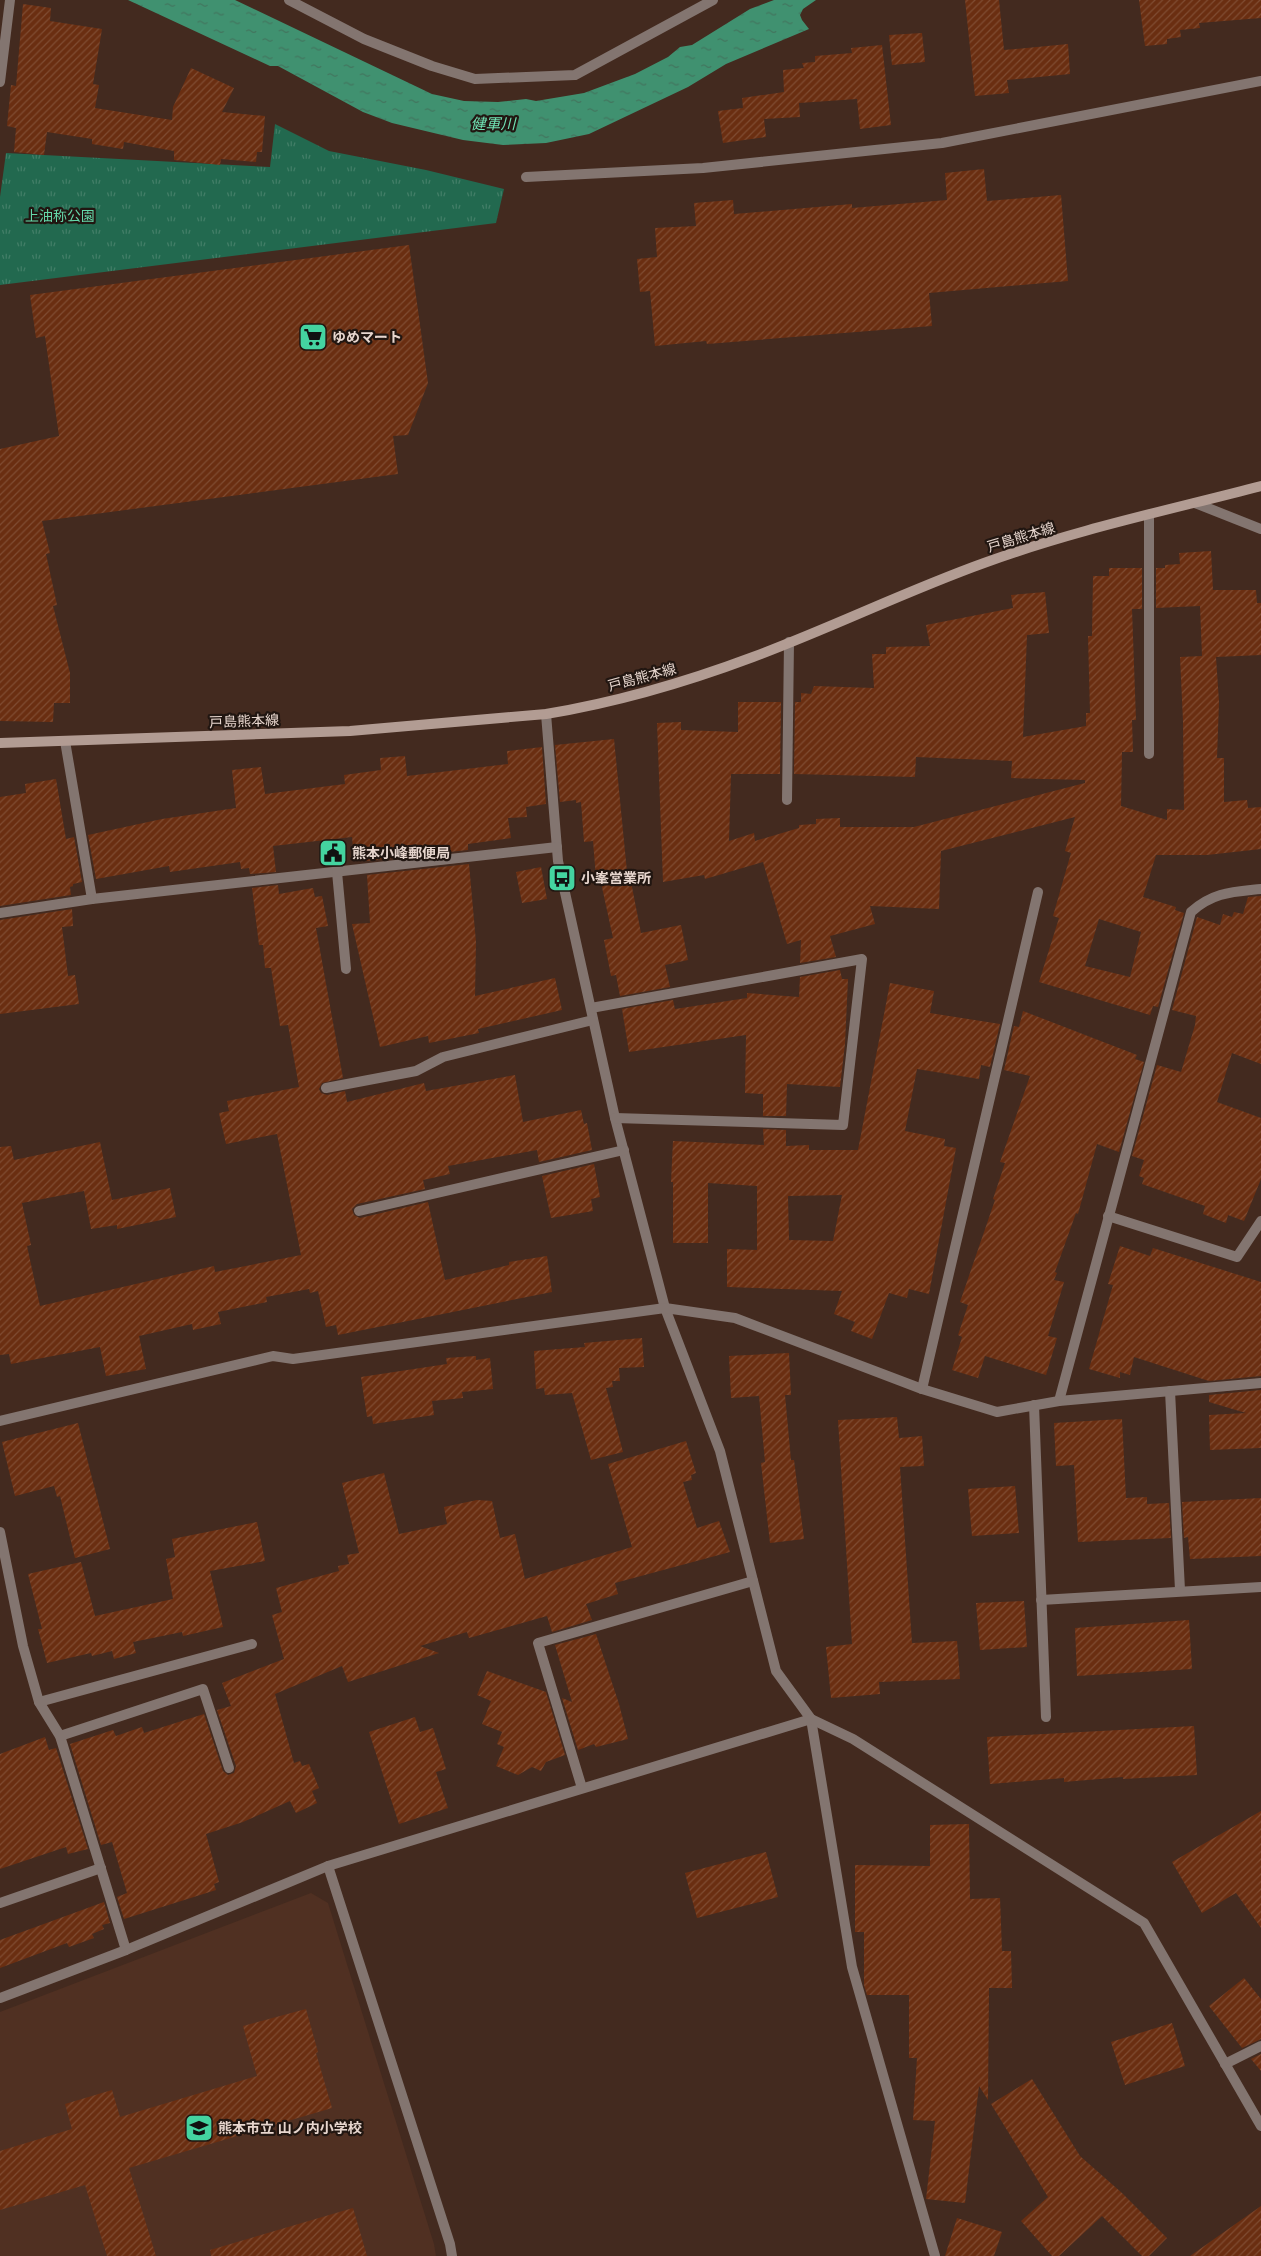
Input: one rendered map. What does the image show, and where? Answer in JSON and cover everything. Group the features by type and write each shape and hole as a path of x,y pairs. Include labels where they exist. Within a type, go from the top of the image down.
{"main road":[{"name":"戸島熊本線","path":"0,743 350,731 546,714 570,710 671,684 752,658 984,562 1074,535 1261,486"}],"street":[{"path":"0,82 10,0"},
{"path":"289,0 364,39 432,66 475,78 575,76 713,0"},
{"path":"526,177 703,168 942,143 1261,81"},
{"path":"1194,503 1261,529"},
{"path":"1149,516 1149,754"},
{"path":"787,800 789,642"},
{"path":"546,714 557,847 562,878 615,1118 665,1308 720,1451 776,1671 811,1719 852,1967 935,2256"},
{"path":"65,741 92,899"},
{"path":"0,913 92,899 557,847"},
{"path":"337,872 346,968"},
{"path":"1058,1401 1191,912 1204,900 1223,894 1261,889"},
{"path":"922,1389 1038,892"},
{"path":"590,1008 862,959 844,1126 615,1118"},
{"path":"326,1088 416,1071 443,1057 593,1020"},
{"path":"359,1211 624,1150"},
{"path":"1108,1216 1237,1257 1261,1221"},
{"path":"0,1421 273,1356 293,1359 665,1308 735,1318 922,1389 997,1412 1058,1401 1261,1383"},
{"path":"1170,1391 1180,1590"},
{"path":"1034,1405 1046,1717"},
{"path":"0,1532 23,1646 40,1702 60,1736 126,1950"},
{"path":"582,1788 538,1643 753,1581"},
{"path":"1041,1600 1261,1586"},
{"path":"40,1702 252,1644"},
{"path":"60,1736 203,1689 229,1768"},
{"path":"0,1998 126,1950 328,1866 811,1719 854,1739 1144,1923 1261,2126"},
{"path":"328,1866 450,2244 452,2256"},
{"path":"0,1903 101,1868"},
{"path":"1225,2064 1261,2046"}],"shaded area":[{"name":"熊本市立 山ノ内小学校","path":"311,1893 328,1903 434,2244 436,2256 0,2256 0,2012"}],"green space":[{"name":"上油称公園","path":"275,124 329,151 426,170 504,189 496,223 0,285 0,197 6,153 270,167"}],"water":[{"name":"健軍川","path":"128,0 235,0 432,94 464,101 498,102 526,99 536,101 584,93 635,74 668,57 680,47 692,45 750,9 774,0 816,0 803,9 800,15 809,29 726,64 688,87 589,134 546,143 503,145 463,140 392,123 363,112 278,66 270,66"}],"building":[{"path":"965,0 999,0 1004,50 1068,44 1070,74 1007,80 1009,93 975,96"},
{"path":"1139,0 1261,0 1261,18 1199,23 1200,28 1180,30 1181,37 1167,39 1167,44 1145,46"},
{"path":"23,4 51,8 50,21 102,29 93,84 99,85 95,108 172,120 173,107 191,68 234,88 222,112 265,116 262,152 257,152 256,162 221,159 220,165 174,160 174,151 124,142 123,149 92,144 92,139 47,132 44,155 14,152 16,128 7,126 11,85 16,86"},
{"path":"922,33 925,62 892,65 889,35"},
{"path":"882,45 891,125 860,129 857,99 799,103 800,117 764,119 766,137 723,143 718,111 743,108 742,98 784,92 783,70 804,68 802,63 815,62 815,56 852,53 851,48"},
{"path":"984,169 987,201 1061,195 1068,281 929,293 932,326 707,344 706,341 655,346 650,291 640,292 637,259 657,257 655,228 696,226 694,203 733,200 734,214 852,204 852,208 947,200 945,173"},
{"path":"409,245 428,383 408,435 393,436 398,474 42,521 50,553 46,554 57,605 53,606 70,673 70,703 54,703 53,722 0,721 0,449 59,436 45,336 36,338 30,295"},
{"path":"1211,551 1213,590 1256,590 1257,603 1261,603 1261,655 1216,657 1219,702 1217,758 1224,758 1224,802 1247,800 1248,808 1261,807 1261,849 1207,855 1156,855 1143,897 1176,907 1175,910 1184,913 1158,1007 1153,1006 1150,1015 1039,982 1059,918 1053,916 1071,853 1065,851 1075,817 941,851 939,909 870,906 875,924 830,936 836,957 800,963 801,940 787,944 763,862 705,879 704,875 663,882 657,723 681,722 681,730 738,732 738,702 781,702 780,774 731,774 729,841 754,833 755,841 799,828 799,825 816,824 816,819 840,818 840,827 914,827 1085,783 1085,780 1011,778 1012,761 916,757 915,777 794,774 795,702 801,702 801,693 811,694 814,686 874,688 872,654 886,654 886,647 930,646 926,625 1013,608 1011,595 1045,592 1049,633 1027,635 1023,737 1086,726 1086,713 1090,713 1088,636 1092,636 1093,576 1109,576 1109,568 1142,568 1142,609 1132,609 1136,720 1132,720 1133,752 1122,752 1121,806 1167,820 1167,809 1184,810 1180,657 1202,656 1200,606 1156,608 1156,568 1180,564 1179,553","holes":["1099,919 1141,932 1130,977 1085,966"]},
{"path":"614,739 628,882 631,882 641,933 681,925 688,960 665,965 670,987 620,996 616,975 611,976 604,940 613,938 600,878 596,878 593,841 584,842 581,802 576,803 576,800 560,802 555,745"},
{"path":"542,747 546,804 526,807 527,817 508,818 511,838 468,844 468,850 366,861 366,847 353,848 352,837 273,846 276,872 250,874 249,868 241,869 240,862 170,872 169,866 96,879 88,835 162,819 236,808 232,770 261,767 265,794 345,784 344,775 381,770 380,758 405,756 407,776 508,764 507,751"},
{"path":"56,779 66,839 74,837 82,882 73,884 70,887 71,895 0,906 0,797 26,793 25,784"},
{"path":"469,864 476,942 475,996 555,978 562,1010 478,1029 479,1033 429,1043 428,1036 380,1047 352,924 370,923 367,875"},
{"path":"541,867 547,899 522,903 516,872"},
{"path":"278,885 279,894 313,888 315,897 322,896 328,926 316,928 343,1078 322,1083 319,1089 321,1093 327,1095 345,1091 347,1102 424,1083 426,1091 515,1075 523,1122 581,1110 584,1124 587,1123 592,1150 539,1162 537,1150 448,1166 450,1174 423,1180 425,1189 357,1204 352,1209 354,1215 360,1218 428,1202 445,1280 509,1265 509,1262 547,1256 552,1292 338,1335 336,1325 326,1327 318,1291 310,1293 309,1289 266,1297 267,1302 218,1312 221,1324 193,1330 192,1324 139,1336 146,1369 106,1376 100,1347 11,1364 9,1354 0,1355 0,1147 11,1146 14,1160 100,1142 112,1200 170,1188 176,1217 117,1229 117,1225 91,1229 84,1191 22,1203 31,1245 27,1246 40,1306 214,1266 215,1272 301,1255 277,1134 226,1144 219,1113 229,1111 227,1101 299,1087 288,1025 280,1026 271,968 265,968 263,945 259,945 252,888"},
{"path":"1261,896 1261,1064 1232,1053 1217,1102 1261,1118 1261,1179 1244,1221 1228,1215 1226,1223 1203,1214 1205,1206 1142,1184 1144,1178 1139,1176 1144,1160 1132,1156 1157,1065 1181,1072 1195,1025 1196,1016 1172,1010 1197,917 1220,925 1223,914 1232,917 1234,912 1243,914 1248,897"},
{"path":"72,909 73,926 62,927 68,976 75,975 79,1004 0,1014 0,920"},
{"path":"840,970 842,979 848,979 845,1044 840,1087 787,1084 786,1116 763,1116 763,1094 745,1093 746,1035 629,1052 622,1009 673,1000 675,1009 747,998 747,993 799,997 800,977"},
{"path":"890,983 934,991 930,1013 1000,1024 990,1067 981,1065 979,1079 917,1069 905,1131 945,1139 944,1146 956,1148 929,1294 909,1289 907,1298 889,1293 872,1339 851,1331 855,1322 834,1314 842,1291 727,1287 727,1249 757,1250 757,1186 708,1183 708,1243 673,1243 673,1182 671,1182 673,1141 764,1145 763,1129 786,1130 786,1146 809,1145 809,1150 858,1150","holes":["842,1195 833,1241 789,1240 788,1196"]},
{"path":"1023,1011 1137,1055 1135,1059 1144,1062 1119,1152 1097,1144 1078,1214 1076,1213 1055,1272 1057,1273 1054,1280 1064,1282 1048,1336 1057,1338 1046,1375 985,1356 978,1378 952,1370 962,1337 958,1335 968,1305 960,1302 995,1200 993,1199 1005,1163 1000,1162 1030,1076 1004,1070 1014,1026 1019,1027"},
{"path":"594,1164 600,1197 591,1199 593,1211 551,1218 542,1176"},
{"path":"1120,1246 1150,1256 1153,1248 1261,1282 1261,1376 1209,1381 1134,1357 1130,1375 1120,1372 1120,1378 1089,1369 1113,1285 1108,1284"},
{"path":"642,1338 644,1367 619,1368 620,1381 612,1381 613,1387 606,1388 623,1452 591,1460 572,1393 545,1395 544,1388 536,1389 534,1351 585,1347 584,1343"},
{"path":"789,1353 791,1395 785,1395 791,1460 794,1460 804,1539 770,1543 761,1463 765,1462 759,1396 731,1398 729,1356"},
{"path":"476,1356 476,1360 490,1358 493,1389 462,1392 463,1398 432,1401 434,1415 373,1424 372,1416 367,1417 361,1377 447,1364 446,1358"},
{"path":"1261,1390 1261,1448 1210,1450 1209,1415 1246,1413 1209,1402 1209,1395"},
{"path":"897,1417 899,1438 922,1436 924,1466 900,1467 912,1643 957,1641 960,1679 879,1682 880,1694 831,1698 826,1647 852,1644 838,1420"},
{"path":"1122,1419 1126,1498 1147,1497 1147,1504 1169,1503 1171,1538 1078,1542 1074,1465 1056,1466 1054,1423"},
{"path":"78,1423 110,1549 75,1558 60,1496 57,1497 54,1486 15,1496 2,1442"},
{"path":"686,1441 696,1473 691,1475 692,1480 683,1482 697,1528 719,1521 730,1552 615,1583 618,1594 586,1604 592,1620 552,1632 547,1616 469,1638 467,1632 420,1646 439,1653 348,1682 342,1666 275,1694 294,1763 300,1761 302,1766 309,1764 319,1788 312,1791 317,1803 296,1813 290,1801 243,1822 206,1834 219,1882 214,1884 216,1890 124,1919 117,1897 127,1893 112,1842 101,1845 70,1744 113,1730 116,1736 142,1727 144,1733 204,1714 223,1771 228,1775 234,1773 236,1766 217,1710 231,1706 222,1683 284,1659 272,1615 282,1612 276,1588 339,1571 338,1566 349,1564 347,1555 359,1553 342,1483 384,1473 399,1534 447,1524 444,1507 477,1500 492,1501 500,1538 515,1534 525,1579 632,1547 608,1464"},
{"path":"1015,1486 1019,1533 972,1536 968,1489"},
{"path":"1261,1498 1261,1556 1190,1559 1188,1537 1184,1538 1182,1502"},
{"path":"257,1522 265,1561 210,1571 223,1627 183,1636 182,1632 133,1642 136,1653 114,1659 112,1651 92,1656 91,1653 47,1663 38,1629 42,1629 28,1574 81,1562 95,1616 173,1599 166,1559 175,1557 172,1539"},
{"path":"1024,1601 1027,1647 980,1650 976,1603"},
{"path":"1189,1620 1192,1669 1077,1676 1075,1628"},
{"path":"596,1634 619,1704 628,1739 596,1747 594,1744 578,1750 562,1698 572,1702 555,1645"},
{"path":"487,1671 546,1692 565,1755 546,1762 541,1771 532,1767 518,1775 496,1766 504,1747 497,1744 502,1732 482,1724 491,1701 477,1695"},
{"path":"415,1717 420,1732 433,1728 446,1769 436,1772 448,1808 399,1824 369,1732"},
{"path":"1194,1726 1197,1775 1123,1779 1123,1777 1064,1782 1064,1778 990,1784 987,1737"},
{"path":"45,1737 49,1750 56,1748 88,1849 68,1854 66,1847 0,1869 0,1754"},
{"path":"1261,1811 1261,1928 1236,1893 1202,1913 1172,1862"},
{"path":"969,1824 970,1899 1000,1898 1002,1951 1011,1951 1012,1988 989,1988 988,2100 979,2086 965,2203 926,2199 935,2121 913,2120 917,2058 909,2058 909,1995 867,1995 864,1985 864,1932 855,1932 855,1865 930,1866 930,1825"},
{"path":"766,1852 778,1897 697,1918 685,1873"},
{"path":"104,1902 110,1923 102,1925 104,1929 92,1934 94,1938 69,1947 67,1943 0,1968 0,1940"},
{"path":"1244,1978 1261,1999 1261,2039 1242,2048 1209,2006"},
{"path":"306,2009 318,2052 316,2053 332,2108 129,2168 156,2256 107,2256 85,2185 0,2210 0,2151 72,2129 65,2104 112,2090 120,2117 257,2076 243,2026"},
{"path":"1172,2023 1185,2066 1125,2085 1111,2042"},
{"path":"1261,2054 1261,2071 1251,2059"},
{"path":"1032,2079 1080,2156 1122,2193 1167,2238 1149,2256 1142,2256 1102,2216 1059,2256 1052,2256 1021,2221 1048,2197 991,2104"},
{"path":"1261,2206 1261,2256 1190,2256"},
{"path":"353,2208 367,2256 211,2256 210,2250"},
{"path":"957,2218 1002,2232 994,2256 945,2256"}],"place":[{"name":"ゆめマート","path":"313,337"},
{"name":"熊本小峰郵便局","path":"333,853"},
{"name":"小峯営業所","path":"562,878"},
{"name":"熊本市立 山ノ内小学校","path":"199,2128"}]}
